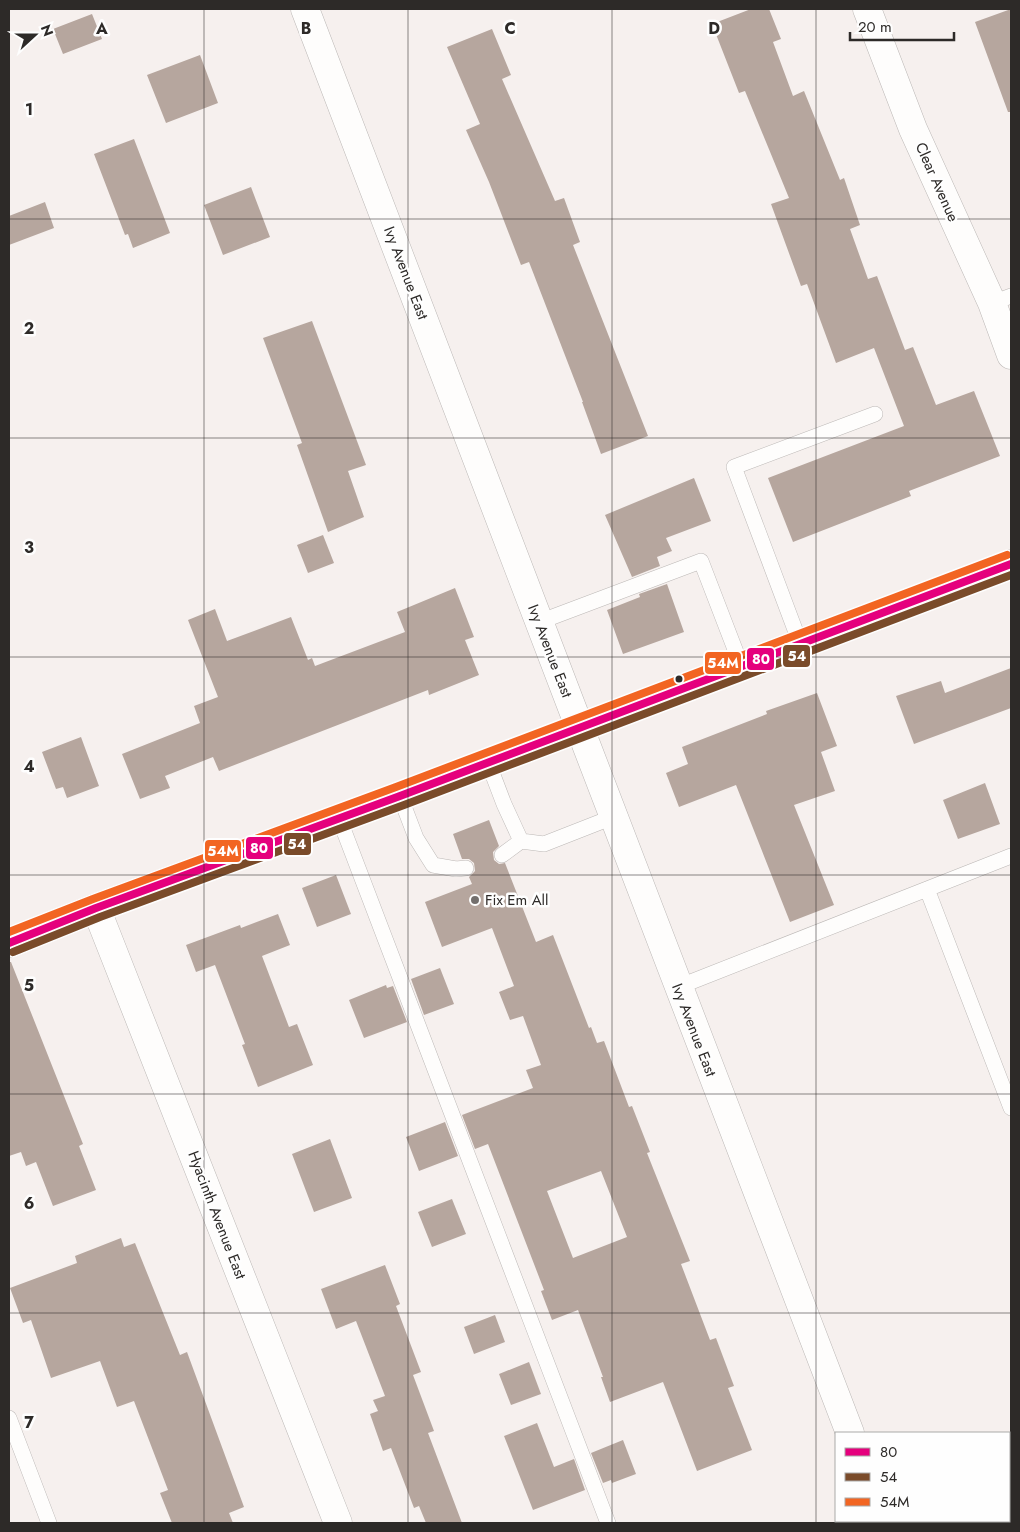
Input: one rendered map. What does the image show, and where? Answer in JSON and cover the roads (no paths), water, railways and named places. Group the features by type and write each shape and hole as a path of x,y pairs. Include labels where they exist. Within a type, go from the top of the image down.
{"street":[{"name":"Ivy Avenue East","path":"305,9 850,1432"},
{"name":"Clear Avenue","path":"867,9 913,129 1002,300 1011,355"},
{"path":"9,943 96,908 400,796 579,726 1011,564"},
{"name":"Hyacinth Avenue East","path":"96,908 338,1523"}],"lane":[{"path":"800,643 734,468 875,414"},
{"path":"539,622 701,561 741,666"},
{"path":"488,762 504,804 522,841"},
{"path":"400,796 416,838 433,864 466,868"},
{"path":"502,855 522,841 544,844 613,817"},
{"path":"340,818 608,1523"},
{"path":"678,987 1011,856"},
{"path":"927,889 1011,1108"},
{"path":"9,1418 49,1523"}],"place":[{"name":"Fix Em All","path":"475,900"}]}
